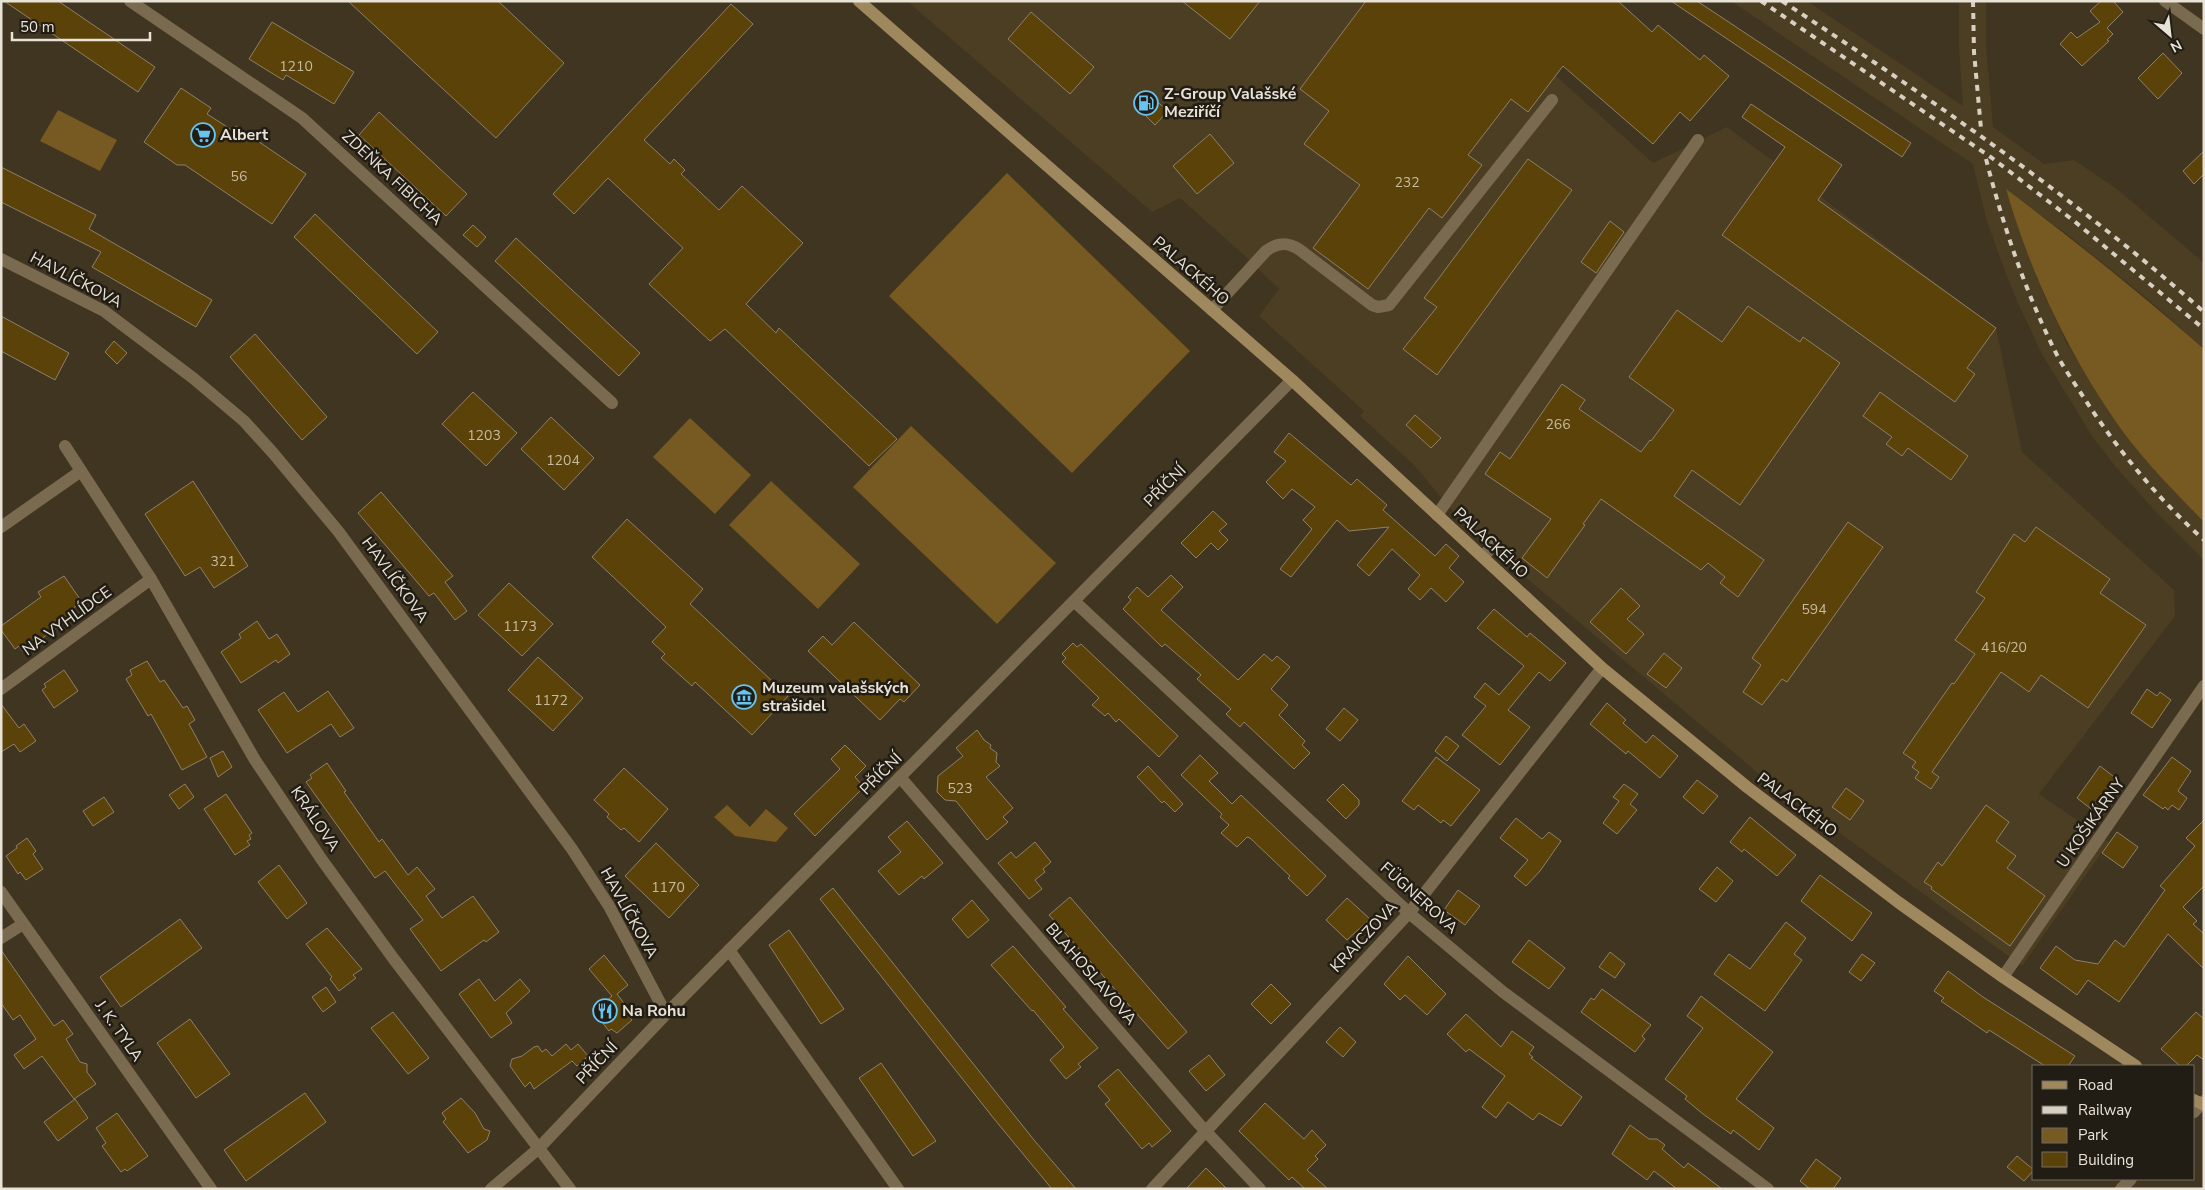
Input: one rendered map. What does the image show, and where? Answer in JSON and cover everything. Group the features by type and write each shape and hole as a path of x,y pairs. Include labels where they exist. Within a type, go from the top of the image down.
{"street":[{"name":"ZDEŇKA FIBICHA","path":"130,1 302,118 612,403"},
{"name":"PALACKÉHO","path":"859,1 1292,380 1602,668 1755,793 1898,902 2003,977 2135,1065"},
{"path":"2165,1 2204,30"},
{"path":"1212,310 1266,251 1282,243 1293,245 1372,304 1378,307 1389,305 1552,100"},
{"path":"1437,515 1698,140"},
{"name":"HAVLÍČKOVA","path":"1,259 104,310 193,378 244,421 273,453 338,530 577,855 609,906 666,1014"},
{"name":"PŘÍČNÍ","path":"491,1189 538,1148 666,1014 1292,380"},
{"name":"KRÁLOVA","path":"64,446 151,579 255,760 322,860 393,958 570,1189"},
{"path":"1,527 81,471"},
{"path":"1483,557 1494,544"},
{"name":"NA VYHLÍDCE","path":"1,689 151,579"},
{"name":"FÜGNEROVA","path":"1074,601 1409,913 1503,992 1768,1189"},
{"name":"KRAICZOVA","path":"1152,1189 1409,913 1602,668"},
{"name":"U KOŠIKÁRNY","path":"2003,977 2204,686"},
{"name":"BLAHOSLAVOVA","path":"900,777 1205,1131 1260,1189"},
{"name":"J. K. TYLA","path":"1,892 211,1189"},
{"path":"1,938 24,924"},
{"path":"729,950 898,1189"},
{"path":"2121,1189 2130,1180"}],"shaded area":[{"path":"907,1 1472,1 1653,163 1727,127 1996,328 2022,452 2174,590 2175,616 2039,794 2109,842 2022,966 1759,774 1467,528 1414,465 1360,416 1364,411 1259,316 1279,289 1245,256 1180,198 1152,212"},
{"path":"1731,1 1807,1 1963,106 1959,47 1959,1 1986,1 1986,46 1993,127 2044,164 2074,160 2117,189 2204,263 2204,349 2149,300 2064,232 2006,190 2042,290 2067,344 2117,423 2204,522 2204,560 2156,512 2115,466 2094,439 2043,356 2003,266 1986,218 1973,164"}],"green space":[{"path":"58,110 117,140 100,171 40,141"},
{"path":"1007,173 1190,351 1072,473 889,296"},
{"path":"2006,189 2107,267 2204,349 2204,522 2136,448 2098,395 2066,339 2038,280"},
{"path":"690,418 751,475 715,514 653,457"},
{"path":"911,426 1056,563 997,624 853,487"},
{"path":"771,481 860,564 818,609 729,525"},
{"path":"727,805 750,827 766,809 788,828 776,842 735,836 714,817"}],"building":[{"path":"4,1 58,1 155,67 138,92"},
{"path":"348,1 498,1 564,63 496,138"},
{"path":"1182,1 1260,1 1230,39"},
{"path":"1366,1 1618,1 1652,32 1658,25 1700,60 1704,55 1729,76 1690,121 1680,112 1653,144 1563,66 1528,112 1511,99 1468,155 1482,165 1442,218 1429,208 1368,289 1313,248 1360,185 1304,144 1329,111 1300,89"},
{"path":"1671,1 1697,1 1911,143 1902,157"},
{"path":"2101,1 2113,1 2123,12 2107,28 2113,34 2107,40 2109,41 2082,66 2060,44 2071,32 2077,38 2100,22 2090,11"},
{"path":"731,4 753,24 644,140 670,164 674,159 685,170 681,174 719,210 742,186 803,243 746,304 776,333 779,328 897,439 869,466 725,329 710,341 649,284 683,248 608,178 574,214 553,194"},
{"path":"1031,12 1094,67 1070,94 1008,39"},
{"path":"272,22 354,72 334,104 286,75 283,80 249,59"},
{"path":"2163,53 2182,73 2158,99 2138,78"},
{"path":"181,88 211,108 207,114 232,130 236,126 306,174 272,224 185,165 177,165 144,142"},
{"path":"1146,92 1168,111 1155,125 1135,105"},
{"path":"1751,104 1842,165 1818,200 1996,328 1967,368 1975,374 1955,402 1722,235 1785,147 1742,117"},
{"path":"379,112 467,194 446,216 359,135"},
{"path":"1210,134 1234,163 1197,194 1173,166"},
{"path":"2204,151 2204,174 2194,184 2183,171"},
{"path":"1528,159 1572,190 1437,375 1403,349 1437,307 1424,298"},
{"path":"1,167 96,215 89,229 212,300 196,327 92,267 101,252 1,202"},
{"path":"315,214 438,332 417,354 294,237"},
{"path":"1610,221 1624,232 1596,273 1581,262"},
{"path":"473,225 486,237 477,247 463,235"},
{"path":"516,238 640,353 619,376 495,261"},
{"path":"1748,306 1800,342 1803,337 1840,363 1740,505 1692,470 1674,496 1764,560 1738,597 1720,583 1725,577 1708,563 1701,570 1601,499 1547,578 1522,558 1551,519 1485,474 1500,452 1510,459 1562,384 1585,400 1579,409 1641,452 1674,410 1629,377 1677,310 1722,342"},
{"path":"1,316 69,353 55,380 1,351"},
{"path":"255,334 327,417 302,440 230,357"},
{"path":"114,341 127,353 117,364 105,352"},
{"path":"473,392 517,433 486,466 442,424"},
{"path":"1880,392 1968,456 1951,480 1908,448 1902,456 1886,444 1892,437 1863,416"},
{"path":"1415,415 1441,438 1431,448 1406,425"},
{"path":"551,417 594,458 564,490 521,449"},
{"path":"1289,433 1351,485 1357,479 1387,505 1383,510 1435,556 1446,544 1459,556 1449,568 1464,582 1446,602 1431,588 1420,600 1408,589 1420,575 1392,549 1369,576 1357,565 1389,527 1349,531 1337,520 1291,577 1280,569 1312,529 1303,520 1315,507 1292,489 1283,499 1266,482 1286,461 1274,452"},
{"path":"193,481 248,566 214,588 200,567 185,576 145,514"},
{"path":"381,492 453,576 445,582 467,611 455,620 434,593 429,596 358,513"},
{"path":"1213,511 1227,524 1219,531 1228,540 1218,550 1211,543 1196,558 1181,543"},
{"path":"627,519 703,589 690,604 788,696 752,735 695,682 692,686 661,658 665,654 652,642 666,627 592,557"},
{"path":"1848,522 1883,547 1787,682 1782,679 1762,705 1743,692 1761,665 1752,658"},
{"path":"2036,527 2110,579 2100,593 2146,625 2088,708 2041,675 2029,692 2001,672 1932,772 1939,777 1931,789 1915,778 1919,772 1912,767 1916,762 1903,753 1952,683 1954,684 1975,654 1955,640 1985,598 1976,592 2014,534 2025,542"},
{"path":"1171,575 1183,587 1161,610 1238,680 1264,654 1272,661 1277,656 1290,667 1271,689 1288,705 1279,715 1305,741 1302,745 1310,753 1294,769 1244,722 1240,727 1226,714 1231,709 1197,679 1201,675 1165,644 1162,647 1123,609 1131,600 1128,597 1137,587 1148,597"},
{"path":"64,576 82,602 72,609 76,614 23,652 19,646 15,649 1,630 1,626 41,597 38,592"},
{"path":"509,583 553,624 522,656 478,615"},
{"path":"1621,588 1640,606 1627,619 1644,634 1626,654 1590,622"},
{"path":"1494,609 1527,637 1530,633 1566,663 1550,681 1539,672 1508,710 1530,727 1500,765 1462,735 1486,706 1474,697 1485,683 1499,695 1524,666 1477,628"},
{"path":"257,621 269,639 277,634 290,654 278,663 276,660 241,683 221,652 241,638 239,634"},
{"path":"854,622 920,685 904,702 900,699 880,720 808,651 823,636 832,645"},
{"path":"1073,643 1077,647 1081,644 1178,736 1159,757 1119,719 1116,722 1108,713 1105,716 1092,705 1099,698 1062,662 1066,658 1062,654"},
{"path":"1664,653 1682,668 1666,688 1647,674"},
{"path":"538,657 583,698 553,731 508,690"},
{"path":"147,661 160,682 164,680 183,708 187,706 195,720 189,724 207,757 182,770 151,714 148,716 126,679 132,675 130,670"},
{"path":"64,670 78,691 54,708 42,690 46,687 44,684"},
{"path":"2147,689 2157,696 2160,692 2171,700 2152,728 2131,713"},
{"path":"328,691 354,728 340,737 331,724 287,753 258,710 284,692 298,712"},
{"path":"1607,703 1626,720 1623,723 1646,743 1653,735 1678,756 1660,778 1628,751 1626,754 1590,724"},
{"path":"1,704 19,728 24,724 36,741 20,752 14,744 1,752"},
{"path":"1344,708 1358,720 1340,741 1326,729"},
{"path":"977,730 984,740 991,745 990,748 997,753 996,762 1000,766 986,777 1013,808 1003,817 1008,822 987,840 956,801 945,800 937,792 938,776 963,756 956,748"},
{"path":"1446,736 1459,746 1447,761 1435,751"},
{"path":"845,745 866,766 855,777 864,787 815,836 794,814 840,769 831,759"},
{"path":"223,751 232,767 218,777 210,758"},
{"path":"1200,755 1218,773 1209,781 1232,804 1241,795 1326,876 1307,896 1288,878 1290,876 1250,838 1247,837 1237,847 1221,833 1229,825 1220,817 1222,814 1181,775"},
{"path":"1436,757 1480,790 1451,826 1443,820 1441,823 1418,805 1414,810 1402,801"},
{"path":"2172,757 2191,771 2178,791 2187,798 2179,810 2172,805 2168,810 2165,807 2163,809 2143,795"},
{"path":"327,763 346,791 344,792 379,842 382,839 408,875 417,867 435,889 426,896 442,918 473,896 499,932 486,942 484,940 441,971 410,929 423,920 385,871 375,878 306,782 312,778 310,775"},
{"path":"1148,766 1183,804 1175,812 1164,801 1162,803 1137,777"},
{"path":"2100,766 2118,780 2095,812 2077,798"},
{"path":"624,768 668,809 639,842 624,828 621,830 607,817 609,814 594,800"},
{"path":"1697,780 1718,796 1703,814 1683,797"},
{"path":"185,784 194,797 179,809 169,795"},
{"path":"1343,784 1359,800 1359,805 1346,819 1327,800"},
{"path":"1624,784 1638,794 1630,804 1637,810 1617,834 1603,823 1619,801 1613,797"},
{"path":"1846,788 1864,801 1850,820 1832,807"},
{"path":"226,794 252,833 249,835 251,839 247,841 250,845 235,855 204,809"},
{"path":"104,797 114,812 93,826 83,811"},
{"path":"1986,805 2009,822 1996,841 2016,856 2007,868 2045,896 2010,946 1924,882 1938,862 1942,866"},
{"path":"1750,817 1796,855 1777,876 1744,849 1742,852 1730,842"},
{"path":"1516,818 1542,839 1549,832 1561,841 1540,871 1526,886 1514,876 1528,860 1500,838"},
{"path":"2204,820 2204,886 2183,907 2197,921 2193,924 2204,934 2204,969 2168,934 2119,1002 2088,980 2077,995 2040,968 2056,946 2075,960 2098,964 2115,940 2124,947 2165,890 2160,886 2195,846 2186,838"},
{"path":"907,821 943,863 924,879 922,876 899,895 878,871 901,852 888,837"},
{"path":"2117,832 2138,847 2123,868 2102,853"},
{"path":"27,838 36,851 33,854 43,869 26,880 20,872 18,874 6,856"},
{"path":"1035,842 1051,862 1043,869 1045,872 1035,880 1042,889 1029,899 998,863 1011,852 1016,858"},
{"path":"656,843 699,885 669,918 625,876"},
{"path":"279,865 307,903 287,919 258,882"},
{"path":"1717,867 1733,881 1716,902 1699,889"},
{"path":"1820,875 1872,913 1852,941 1801,901"},
{"path":"833,888 1034,1140 1076,1189 1052,1189 995,1120 820,899"},
{"path":"1458,890 1480,906 1465,925 1444,910"},
{"path":"1070,897 1187,1032 1168,1049 1049,915"},
{"path":"1347,898 1370,919 1347,940 1326,920"},
{"path":"972,900 989,920 968,938 952,919"},
{"path":"180,919 202,948 121,1007 100,977"},
{"path":"1786,922 1806,938 1794,954 1802,960 1765,1011 1714,974 1729,954 1750,969"},
{"path":"327,928 362,969 353,975 356,978 339,991 330,979 332,977 306,944"},
{"path":"789,930 844,1009 821,1024 769,945"},
{"path":"1529,940 1565,968 1549,989 1512,962"},
{"path":"1013,946 1066,1007 1063,1009 1098,1048 1078,1064 1081,1067 1066,1079 1050,1060 1064,1047 991,965"},
{"path":"1,950 54,1026 63,1020 73,1034 66,1039 80,1062 87,1064 87,1072 96,1084 74,1099 42,1056 24,1069 14,1055 36,1039 20,1015 13,1020 1,1003"},
{"path":"1610,952 1625,964 1615,978 1599,967"},
{"path":"1862,954 1875,963 1861,981 1849,972"},
{"path":"604,955 628,985 617,994 626,1006 623,1008 632,1020 617,1033 611,1029 609,1031 594,1012 612,996 589,969"},
{"path":"1408,956 1446,994 1427,1015 1405,995 1400,1000 1384,984"},
{"path":"1948,971 1983,997 2075,1056 2069,1065 2043,1065 1989,1030 1987,1033 1941,1001 1944,998 1934,991"},
{"path":"479,979 495,1001 520,979 530,991 506,1013 512,1023 491,1038 459,994"},
{"path":"1271,984 1291,1004 1271,1024 1251,1004"},
{"path":"326,987 336,1002 323,1012 312,997"},
{"path":"1602,989 1651,1025 1642,1036 1645,1039 1635,1052 1581,1012 1591,998 1594,1000"},
{"path":"1701,996 1773,1052 1736,1099 1774,1128 1759,1150 1733,1130 1731,1134 1703,1114 1685,1099 1687,1096 1665,1079 1703,1028 1687,1016"},
{"path":"393,1012 429,1058 408,1074 371,1028"},
{"path":"2196,1012 2204,1019 2204,1060 2197,1055 2187,1065 2179,1065 2161,1049"},
{"path":"1466,1014 1501,1047 1512,1031 1534,1047 1529,1054 1533,1057 1531,1058 1582,1097 1561,1126 1539,1113 1533,1120 1508,1102 1496,1118 1482,1107 1505,1076 1469,1049 1466,1052 1447,1034"},
{"path":"190,1019 230,1074 196,1098 157,1043"},
{"path":"1340,1027 1356,1042 1343,1057 1326,1042"},
{"path":"566,1044 571,1050 578,1044 588,1056 577,1066 572,1061 534,1089 530,1082 525,1087 510,1066 512,1059 522,1056 534,1047 538,1046 542,1052 546,1049 552,1056"},
{"path":"1209,1055 1225,1075 1206,1091 1189,1071"},
{"path":"881,1063 936,1141 913,1156 859,1078"},
{"path":"1118,1069 1171,1131 1152,1147 1149,1143 1142,1149 1105,1104 1110,1100 1098,1086"},
{"path":"305,1093 326,1122 246,1181 224,1150"},
{"path":"461,1098 475,1113 484,1129 490,1131 487,1140 468,1153 443,1122 446,1119 442,1113"},
{"path":"75,1099 88,1118 58,1141 44,1122"},
{"path":"1265,1103 1304,1139 1312,1130 1326,1145 1315,1156 1318,1159 1307,1170 1328,1189 1305,1189 1292,1177 1289,1180 1239,1131"},
{"path":"117,1113 148,1156 127,1171 125,1169 121,1172 102,1146 106,1143 96,1128"},
{"path":"1630,1125 1649,1139 1657,1139 1665,1145 1662,1149 1684,1168 1688,1163 1722,1189 1677,1189 1654,1171 1647,1180 1612,1154"},
{"path":"2017,1156 2032,1168 2032,1172 2024,1181 2007,1167"},
{"path":"1816,1159 1841,1178 1833,1189 1810,1189 1800,1181"},
{"path":"1206,1168 1227,1189 1186,1189"}],"railway":[{"path":"1761,1 1992,158 2074,221 2204,329"},
{"path":"1782,1 1999,149 2103,228 2204,312"},
{"path":"1973,1 1974,52 1981,129"},
{"path":"1986,159 2007,232 2024,279 2043,326 2061,362 2097,417 2139,473 2204,540"}],"place":[{"name":"Z-Group Valašské Meziříčí","path":"1146,103"},
{"name":"Albert","path":"203,135"},
{"name":"Muzeum valašských strašidel","path":"744,697"},
{"name":"Na Rohu","path":"605,1011"}]}
